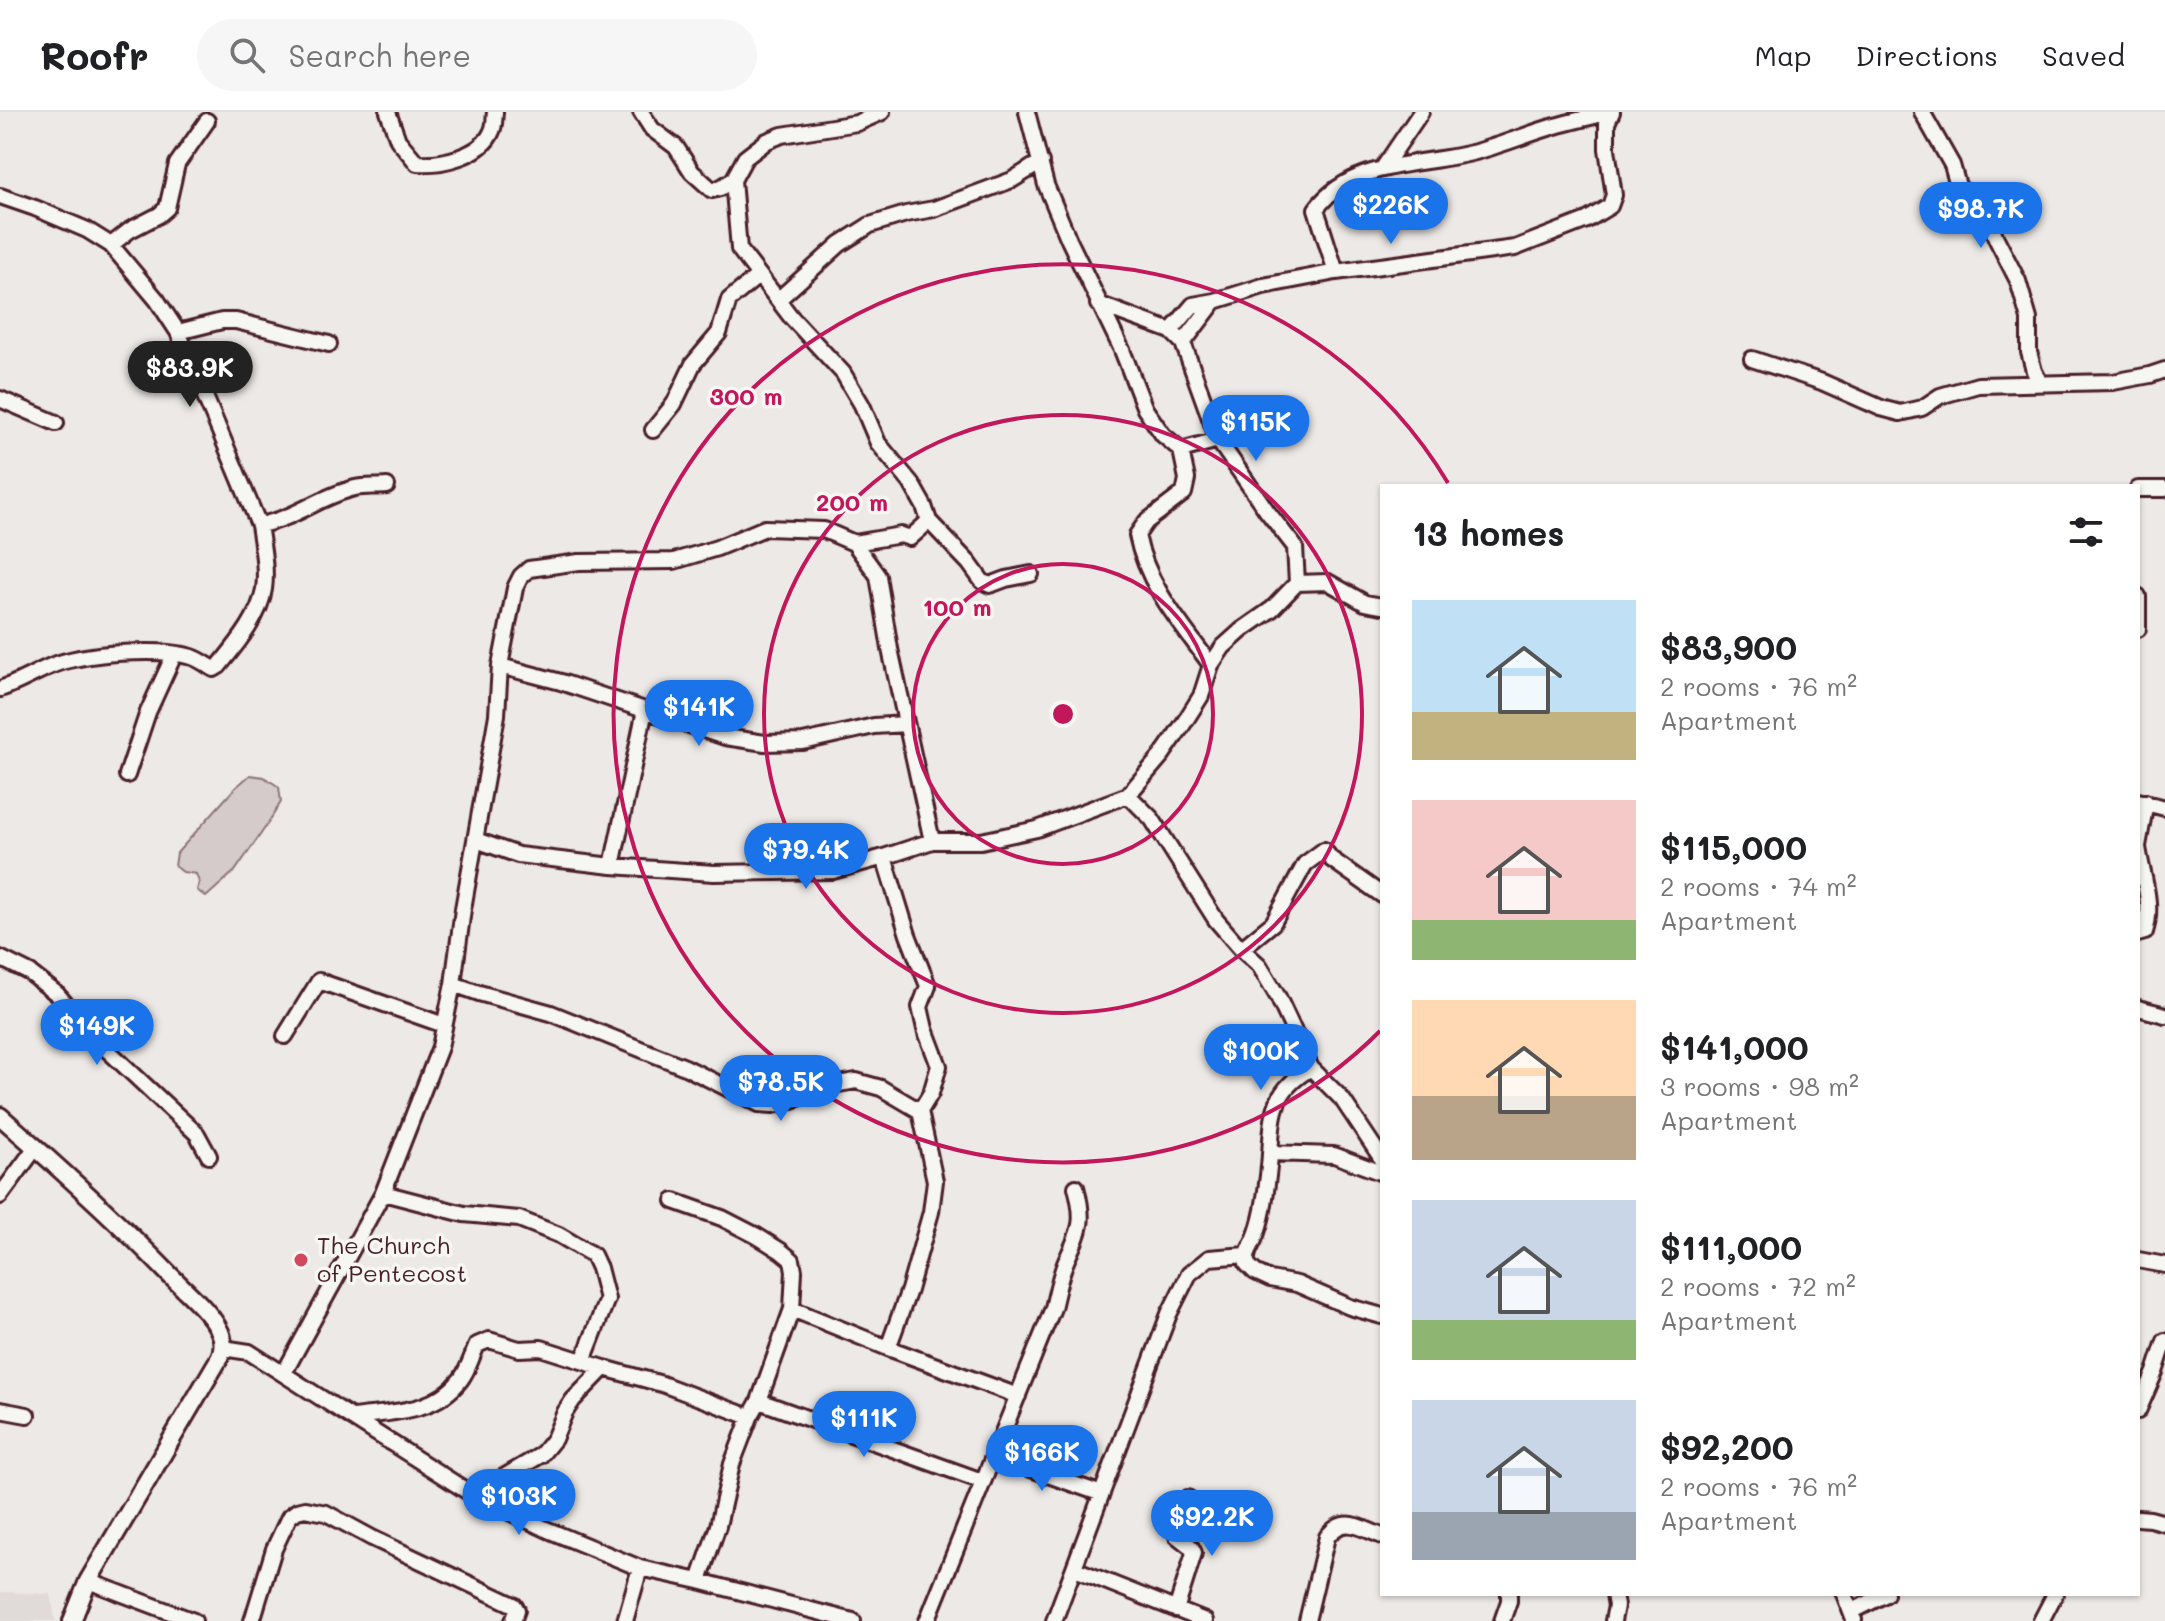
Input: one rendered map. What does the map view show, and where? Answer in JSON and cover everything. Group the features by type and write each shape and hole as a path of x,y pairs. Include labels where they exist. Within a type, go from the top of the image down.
{"main road":[{"path":"0,1116 148,1253 211,1318 220,1331 223,1348 88,1581 72,1621"}],"street":[{"path":"388,112 398,140 417,163 428,164 474,151 487,141 494,128 495,112"},
{"path":"641,112 652,129 676,147 692,172 712,190 733,180 745,158 767,141 782,135 857,123 882,112"},
{"path":"1027,112 1046,185 1098,304 1122,350 1145,409 1163,435 1181,450 1187,479 1184,493 1146,522 1137,535 1156,589 1211,665"},
{"path":"1383,168 1421,112"},
{"path":"1171,331 1193,305 1263,286 1336,272 1515,248 1587,220 1610,206 1614,195 1607,149 1610,112 1554,126 1477,152 1383,168 1336,189 1316,209 1336,272"},
{"path":"1922,112 1952,165 1958,186 1988,217 2018,281 2029,319 2029,352 2040,383"},
{"path":"111,245 167,208 177,164 207,121"},
{"path":"779,299 840,244 870,225 934,209 1012,180 1041,162"},
{"path":"733,180 739,249 791,317 843,373 862,405 878,443 911,483 929,521 982,581 990,585 1031,574"},
{"path":"0,196 87,230 111,245 157,300 178,332 259,525 265,577 264,592 247,628 214,669 193,657 122,652 53,665 0,689"},
{"path":"653,430 674,404 693,364 719,333 729,300 759,275"},
{"path":"1183,343 1215,301"},
{"path":"1098,304 1171,331 1183,343 1218,440 1295,547 1297,583"},
{"path":"178,332 222,321 236,321 329,344"},
{"path":"1752,359 1900,413 1922,408 1940,396 1978,385 2113,382 2165,370"},
{"path":"0,399 56,423"},
{"path":"1181,450 1218,440"},
{"path":"259,525 284,519 329,497 356,488 387,486"},
{"path":"2140,489 2165,489"},
{"path":"854,543 901,535 910,538 929,521"},
{"path":"284,1373 383,1193 440,1047 497,715 500,666 515,588 529,569 579,562 674,561 717,548 765,528 824,530 854,543 878,576 890,649 932,841"},
{"path":"476,840 518,855 612,866 714,873 833,871 932,841 981,841 1037,829 1128,795 1182,726 1201,696 1211,665 1223,647 1272,609 1297,583 1328,582 1365,603 1380,606"},
{"path":"127,775 148,712 174,655"},
{"path":"500,666 561,682 725,737 765,743 803,742 874,726 906,724"},
{"path":"612,866 645,710"},
{"path":"1128,795 1152,819 1216,920 1259,965 1278,997 1311,1068 1342,1099 1380,1156"},
{"path":"2140,824 2142,801 2165,808"},
{"path":"1241,949 1273,923 1305,864 1324,850 1331,859 1380,894"},
{"path":"884,857 908,935 928,986 920,1007 939,1066 931,1093 920,1111 935,1181 931,1212 909,1290 888,1348"},
{"path":"2140,862 2148,895 2149,919 2145,932 2140,933"},
{"path":"0,958 30,973 57,994 101,1044 197,1134 209,1156"},
{"path":"285,1036 319,981 444,1025"},
{"path":"453,984 551,1013 685,1067 759,1104 787,1102 833,1085 856,1081 881,1088 920,1111"},
{"path":"2140,1009 2165,1015"},
{"path":"1311,1068 1293,1078 1282,1093 1271,1124 1262,1212 1246,1255 1247,1264 1270,1279 1297,1284 1350,1307 1380,1315"},
{"path":"0,1196 36,1147"},
{"path":"1270,1153 1334,1155 1380,1172"},
{"path":"927,1621 1053,1308 1066,1261 1081,1227 1082,1207 1076,1187"},
{"path":"383,1193 464,1214 519,1219 559,1235 593,1255 607,1299 583,1361"},
{"path":"674,1201 722,1218 757,1236 792,1260 794,1271 792,1309 759,1401 732,1464 718,1526 699,1581"},
{"path":"1054,1621 1169,1314 1189,1274 1209,1258 1246,1255"},
{"path":"2140,1260 2165,1265"},
{"path":"792,1309 1018,1396"},
{"path":"353,1417 425,1407 444,1398 463,1378 477,1345 489,1340 519,1349 541,1348 662,1384 750,1417"},
{"path":"2140,1408 2160,1375 2165,1341"},
{"path":"223,1348 249,1352 473,1495 548,1530 640,1568 853,1621"},
{"path":"473,1495 541,1455 554,1439 573,1400 604,1368"},
{"path":"759,1401 982,1481"},
{"path":"0,1410 27,1415"},
{"path":"994,1456 1102,1494"},
{"path":"1176,1610 1194,1553 1177,1536 1176,1529 1188,1498"},
{"path":"252,1621 279,1538 289,1517 305,1509 326,1513 514,1605 517,1610 513,1621"},
{"path":"2140,1518 2165,1523"},
{"path":"1307,1621 1327,1537 1333,1528 1342,1524 1380,1535"},
{"path":"625,1621 640,1568"},
{"path":"1075,1569 1205,1621"},
{"path":"88,1581 194,1621"},
{"path":"1502,1621 1509,1596"},
{"path":"1613,1621 1614,1596"},
{"path":"1845,1596 1853,1617 1883,1596"},
{"path":"2041,1621 2054,1596"}],"shaded area":[{"path":"250,775 264,777 279,787 281,802 235,871 206,897 197,890 199,882 196,874 183,872 175,866 177,853"},
{"path":"0,1592 51,1594 55,1621 0,1621"}],"place":[{"name":"The Church of Pentecost","path":"301,1260"}]}
